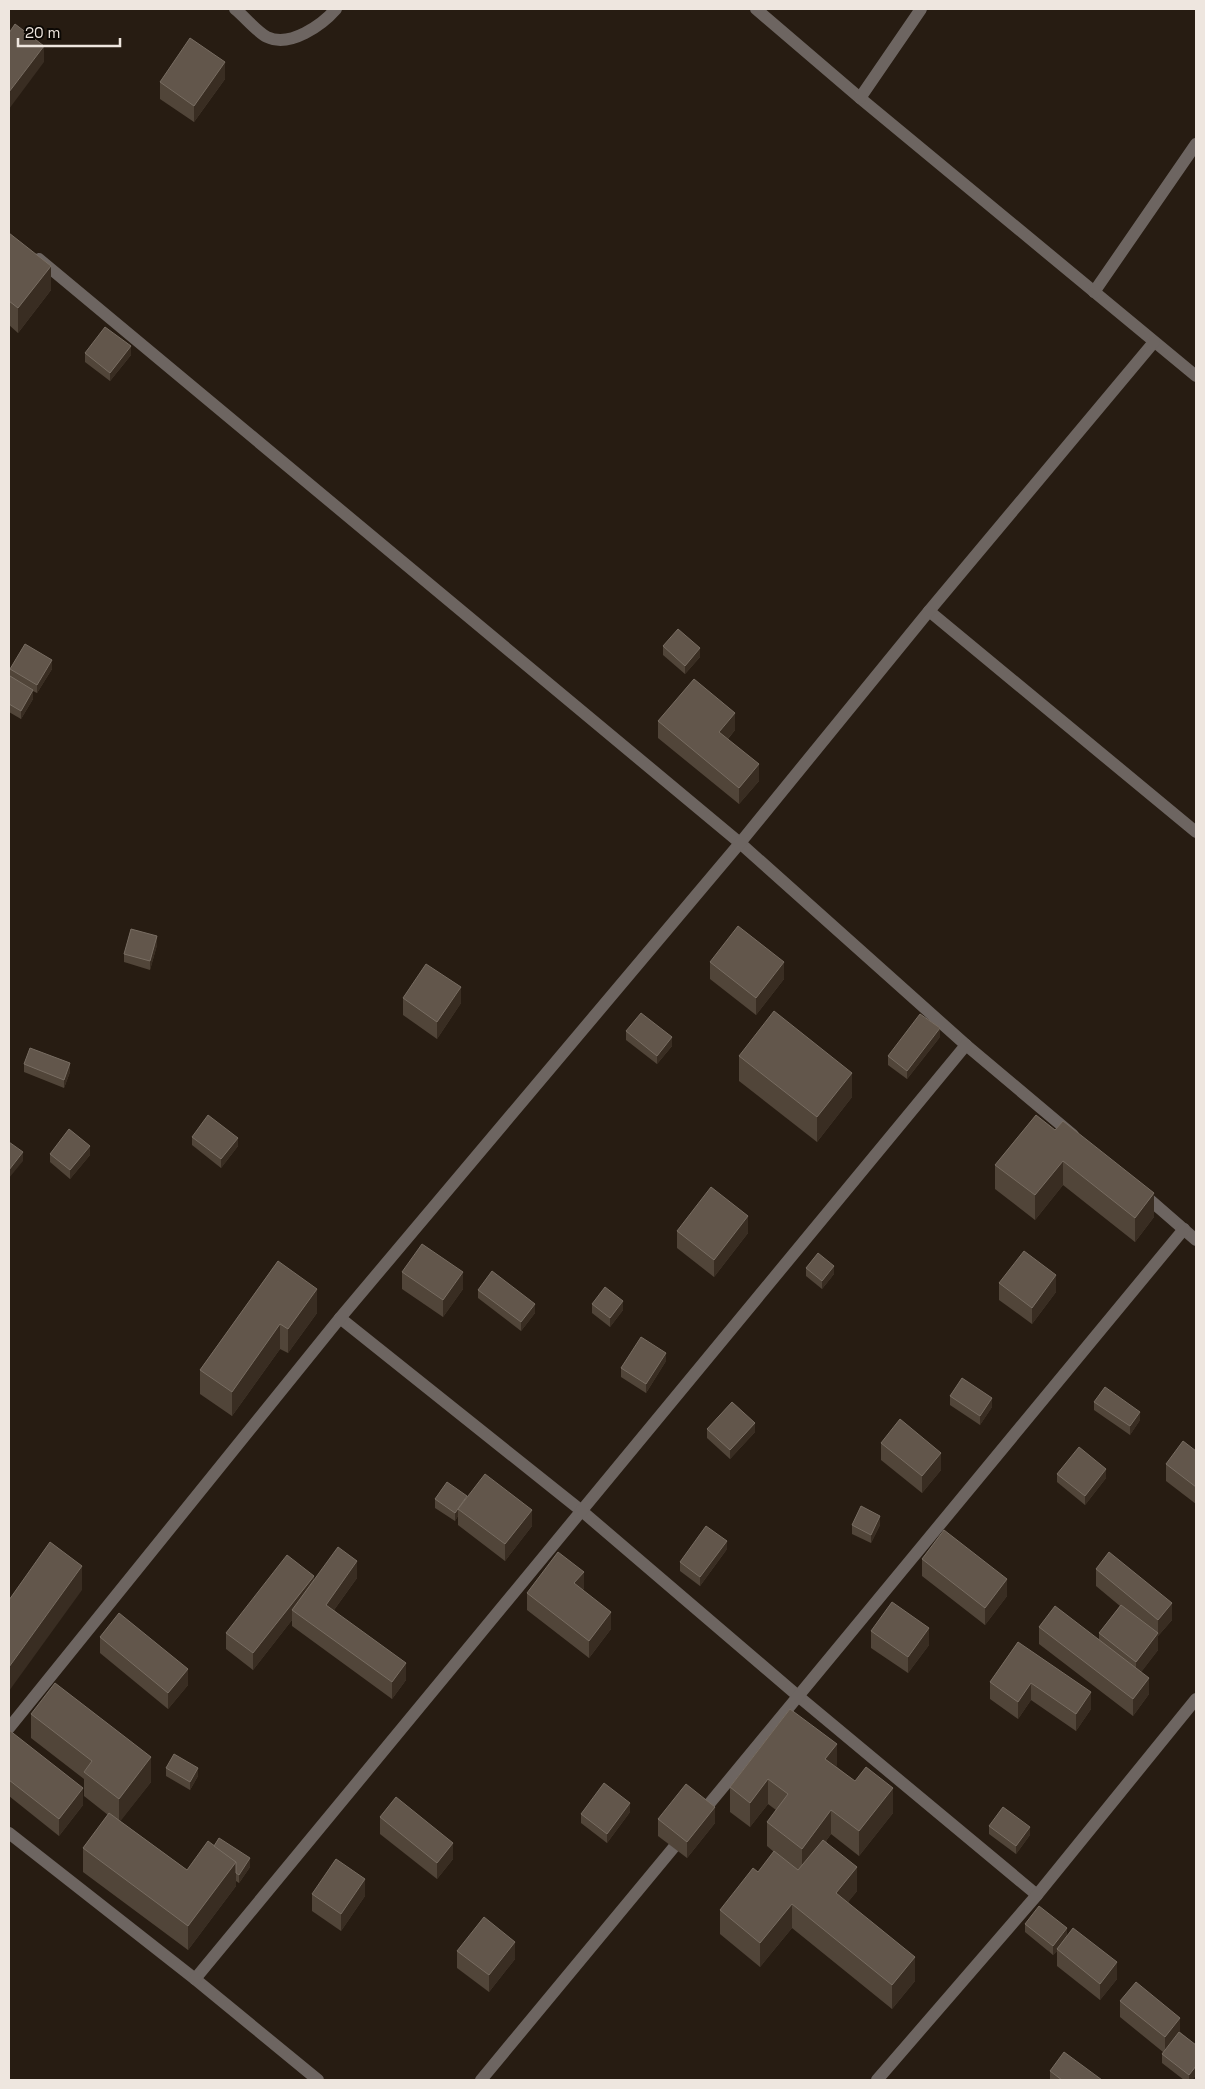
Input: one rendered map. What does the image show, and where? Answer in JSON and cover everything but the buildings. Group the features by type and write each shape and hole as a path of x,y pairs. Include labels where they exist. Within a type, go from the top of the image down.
{"street":[{"path":"235,9 267,37 279,40 301,36 329,17 336,9"},
{"path":"756,9 860,98 1196,376"},
{"path":"860,98 921,9"},
{"path":"1094,292 1196,144"},
{"path":"31,252 740,843 966,1045 1079,1141"},
{"path":"9,1728 340,1318 740,843 929,611 1154,342"},
{"path":"929,611 1196,832"},
{"path":"195,1979 583,1512 966,1045"},
{"path":"1132,1185 1196,1240"},
{"path":"481,2080 1184,1230"},
{"path":"340,1318 583,1512 798,1696 1037,1895"},
{"path":"877,2080 1037,1895 1196,1699"},
{"path":"9,1833 195,1979 318,2080"}]}
